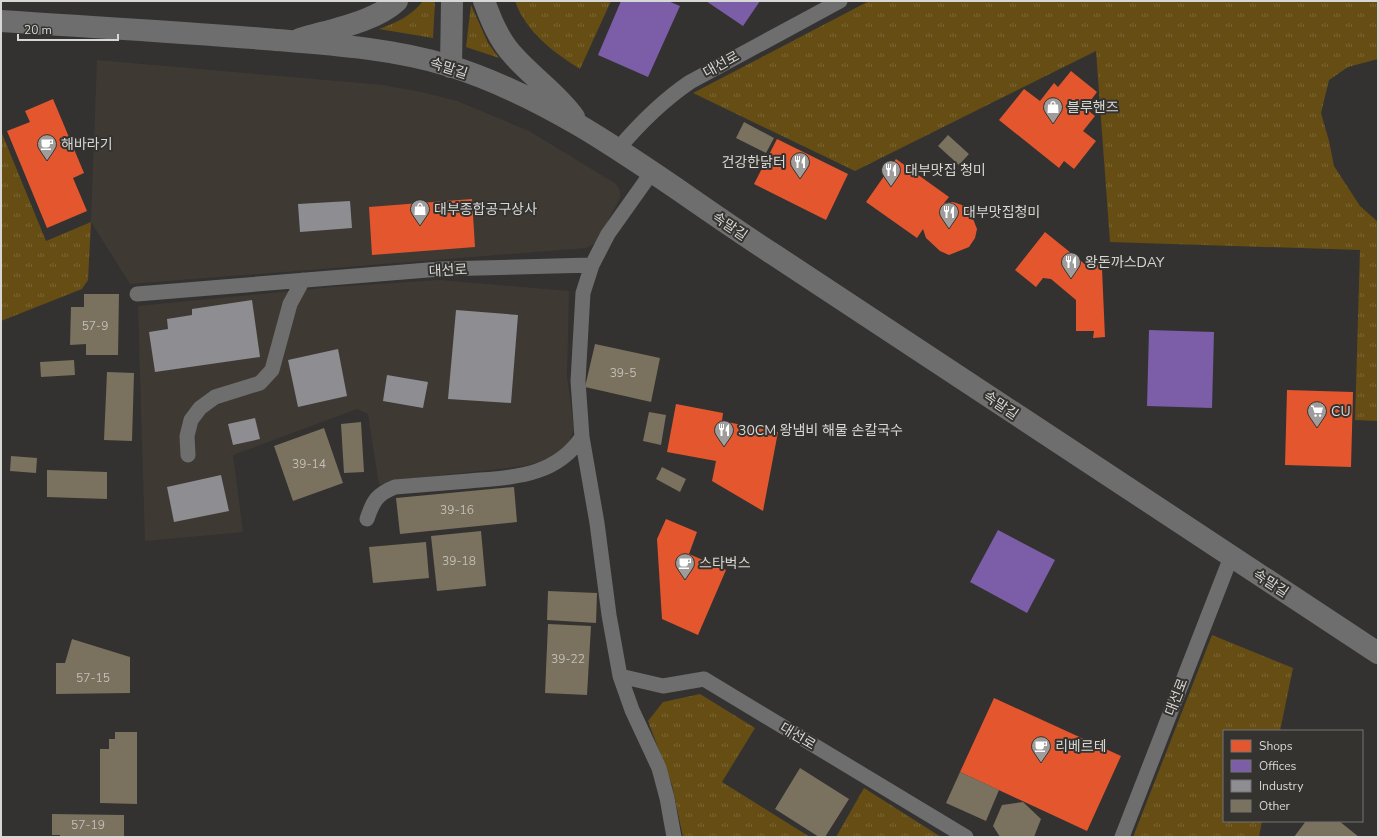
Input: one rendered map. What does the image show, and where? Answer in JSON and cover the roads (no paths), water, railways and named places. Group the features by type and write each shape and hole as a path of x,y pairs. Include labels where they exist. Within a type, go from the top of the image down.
{"street":[{"path":"293,42 360,20 380,12 397,1"},
{"path":"451,67 452,1"},
{"path":"484,1 490,19 512,54 555,96 580,127"},
{"name":"속말길","path":"1,21 293,42 376,51 415,58 451,67 537,103 618,149 726,224 1378,653"}],"lane":[{"name":"대선로","path":"618,149 653,110 670,95 690,82 840,1"},
{"path":"652,172 608,234 592,265 583,293 580,322 578,381 582,437 597,524 609,615 620,676 632,710 659,768 667,798 674,837"},
{"name":"대선로","path":"137,294 440,269 592,265"},
{"path":"188,455 187,436 191,420 200,408 215,397 260,383 272,370 290,304 303,280"},
{"path":"367,519 373,503 384,491 395,487 516,477 540,470 573,451 582,437"},
{"name":"대선로","path":"1122,837 1231,557"},
{"name":"대선로","path":"620,676 663,686 704,679 966,837"}],"place":[{"name":"블루핸즈","path":"1053,124"},
{"name":"해바라기","path":"47,161"},
{"name":"건강한닭터","path":"800,179"},
{"name":"대부맛집 청미","path":"891,187"},
{"name":"대부종합공구상사","path":"420,226"},
{"name":"대부맛집청미","path":"949,229"},
{"name":"왕돈까스DAY","path":"1071,279"},
{"name":"CU","path":"1317,428"},
{"name":"30CM 왕냄비 해물 손칼국수","path":"724,447"},
{"name":"스타벅스","path":"685,580"},
{"name":"리베르테","path":"1041,763"}]}
